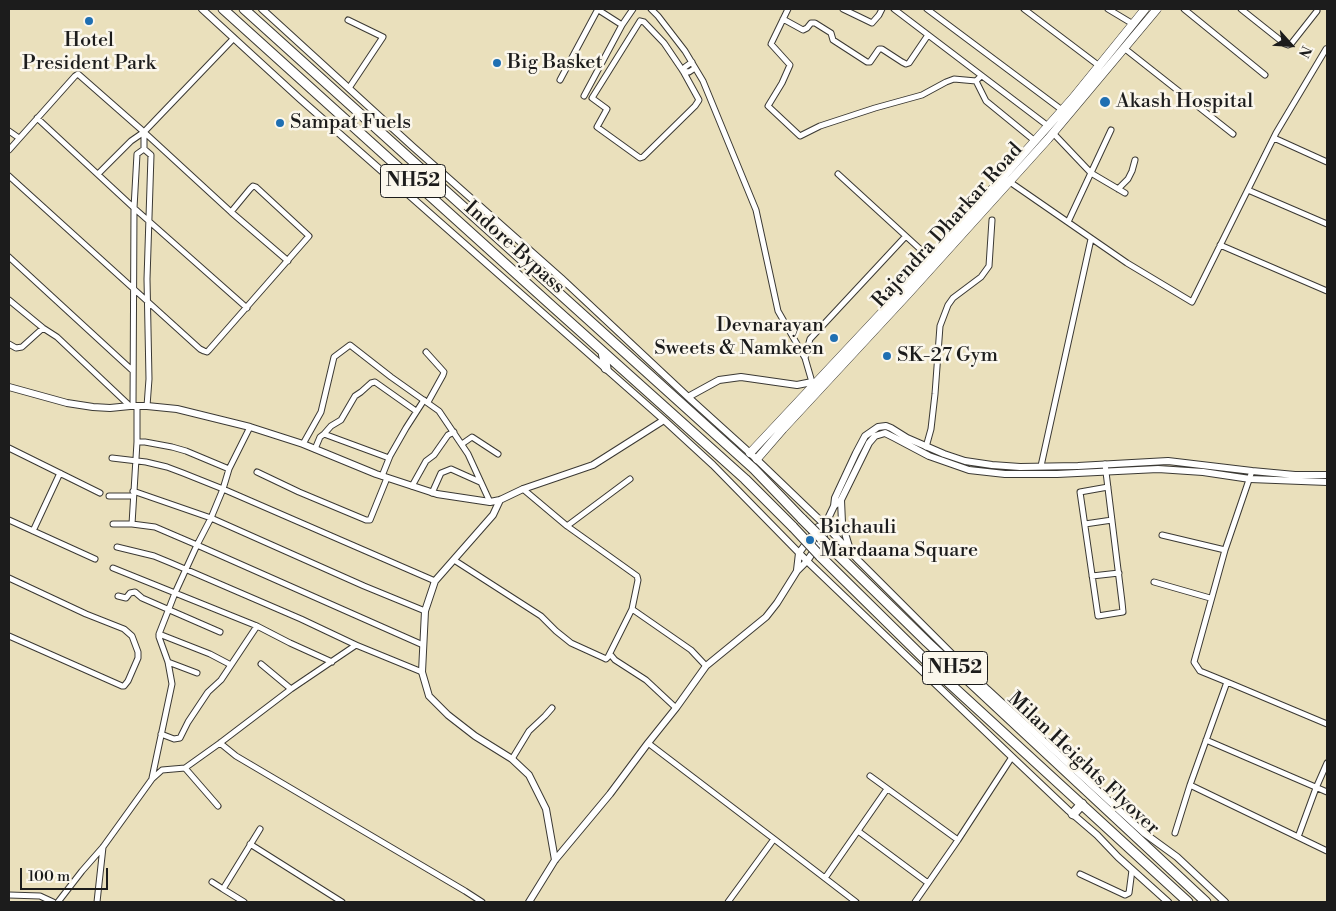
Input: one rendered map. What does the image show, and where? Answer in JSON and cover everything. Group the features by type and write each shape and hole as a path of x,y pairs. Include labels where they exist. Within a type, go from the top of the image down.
{"highway":[{"name":"Indore Bypass","path":"223,9 603,352"},
{"name":"Indore Bypass","path":"244,9 591,322"},
{"name":"Milan Heights Flyover","path":"591,322 754,469 927,642 1083,788 1132,828 1159,859 1206,902"},
{"path":"616,345 624,337"},
{"path":"603,352 606,368"},
{"name":"Milan Heights Flyover","path":"603,352 746,479 827,563 948,682 1082,804"},
{"path":"1073,814 1082,804"},
{"name":"NH52","path":"1082,804 1188,902"}],"main road":[{"name":"Rajendra Dharkar Road","path":"1006,179 1035,141 1050,130 1062,110 1075,101 1098,66 1145,9"},
{"name":"Rajendra Dharkar Road","path":"750,453 933,261 1157,9"},
{"name":"Rajendra Dharkar Road","path":"757,459 818,383"}],"street":[{"path":"202,9 298,98 664,420 712,465 799,553 1012,757 1168,902"},
{"path":"262,9 555,273 757,459 987,689 1132,828 1144,833 1177,857 1226,902"},
{"path":"560,80 598,9 622,25"},
{"path":"584,96 622,25 633,9"},
{"path":"651,9 685,51 703,81 756,210 778,311 818,383 797,384 741,377 719,380 688,397"},
{"path":"788,9 771,44 790,65 768,106 800,136 820,126 922,95 954,79 976,81"},
{"path":"842,9 866,22 872,23 882,9"},
{"path":"894,9 1050,130 1091,173 1125,193"},
{"path":"928,9 1062,110"},
{"path":"1025,9 1098,66"},
{"path":"1108,9 1133,24"},
{"path":"1184,9 1265,75"},
{"path":"1241,9 1288,45 1291,44 1317,11"},
{"path":"783,19 803,30 811,23 815,23 831,33 833,40 867,62 870,62 879,49 882,49 902,62 909,63 928,35"},
{"path":"348,20 383,37 349,88"},
{"path":"639,22 644,22 662,40 683,72 698,97 697,103 642,158 639,158 597,127 608,108 592,97 639,22"},
{"path":"98,174 131,141 144,132 234,38"},
{"path":"668,47 676,39"},
{"path":"1124,48 1233,134"},
{"path":"1006,179 1127,263 1192,302 1274,138 1327,49"},
{"path":"683,72 685,67 692,62"},
{"path":"683,72 688,72 695,68"},
{"path":"9,150 74,76 79,74 288,261"},
{"path":"976,81 981,76"},
{"path":"976,81 986,101 1035,141"},
{"path":"37,118 134,208 247,308"},
{"path":"1068,222 1112,130"},
{"path":"9,131 19,138"},
{"path":"144,132 144,150 151,156 147,300 149,379 147,406"},
{"path":"1274,138 1327,161"},
{"path":"132,524 137,460 133,406 134,208 137,154 144,150"},
{"path":"1118,188 1132,172 1135,160"},
{"path":"838,174 933,261"},
{"path":"9,176 200,349 207,352 309,236 258,188 253,186 231,212"},
{"path":"1248,190 1327,224"},
{"path":"926,447 931,429 940,326 948,304 981,277 989,266 992,220"},
{"path":"805,358 810,339 905,237"},
{"path":"1041,466 1091,238"},
{"path":"1220,246 1327,291"},
{"path":"9,257 133,370"},
{"path":"9,300 57,337 133,406"},
{"path":"9,344 16,348 22,347 43,328"},
{"path":"303,444 322,412 334,357 350,346 439,411 468,454 490,502"},
{"path":"257,472 299,492 370,520 389,458 416,411 426,401 443,376 444,372 426,352"},
{"path":"315,449 320,437 331,426 341,420 355,396 372,383 375,382 416,411"},
{"path":"9,387 93,408 147,406 176,409 250,427 303,444 384,477 432,493 490,502 500,500 523,489 593,464 664,420"},
{"path":"529,902 555,860 610,794 706,666 766,617 777,603 797,571 824,536 825,525 834,506 835,498 856,453 865,436 878,427 886,426 926,447 966,461 992,465 1020,467 1168,461 1250,479 1327,482"},
{"path":"152,779 172,684 168,662 158,637 185,569 223,489 229,469 250,427"},
{"path":"412,486 426,461 434,455 448,435 454,432"},
{"path":"324,434 389,458"},
{"path":"834,506 841,500 869,443 875,436 885,434 929,456 969,470 1004,474 1052,474 1158,469 1252,471 1295,475 1327,474"},
{"path":"462,444 472,437 498,454"},
{"path":"137,442 186,451 229,469"},
{"path":"9,448 100,493"},
{"path":"112,458 137,460 167,466 435,581"},
{"path":"1105,464 1108,487 1112,520 1119,573 1123,612 1098,616 1080,492 1108,487"},
{"path":"1052,466 1052,474"},
{"path":"432,493 441,473 451,469 481,482"},
{"path":"1252,471 1210,598 1194,662 1200,671 1327,724"},
{"path":"33,530 60,473"},
{"path":"567,526 630,479"},
{"path":"454,560 541,616 571,643 606,658 610,654 632,609 638,580 636,576 567,526 523,489"},
{"path":"109,496 133,493 210,518 425,611"},
{"path":"500,500 493,515 435,581 425,611 422,672 429,696 475,736 512,759 529,775 546,809 555,860"},
{"path":"841,500 842,522 851,552"},
{"path":"9,520 95,559"},
{"path":"1085,524 1112,520"},
{"path":"113,524 155,527 423,645"},
{"path":"797,571 799,553 818,527 825,525"},
{"path":"1162,535 1225,550"},
{"path":"116,547 154,556 422,672"},
{"path":"112,568 258,626 332,662"},
{"path":"1092,576 1119,573"},
{"path":"9,578 86,614 124,629 132,636 138,652 138,658 126,684 122,686 9,636"},
{"path":"1154,582 1210,598"},
{"path":"118,596 126,598 130,593 135,592 142,598 220,632"},
{"path":"632,609 691,650 706,666"},
{"path":"162,734 174,739 180,738 187,723 208,692 219,682 258,626"},
{"path":"159,634 210,654 231,665"},
{"path":"58,902 103,847 152,779 162,770 185,768 291,689 356,645"},
{"path":"610,654 615,660 646,680 676,708"},
{"path":"168,662 197,672"},
{"path":"261,664 291,689"},
{"path":"1176,833 1190,785 1227,682"},
{"path":"512,759 530,731 552,708"},
{"path":"1206,740 1327,792"},
{"path":"220,743 236,756 482,902"},
{"path":"648,743 856,902"},
{"path":"914,902 958,840 1012,757"},
{"path":"1298,837 1327,763"},
{"path":"185,768 218,806"},
{"path":"870,776 958,840"},
{"path":"1190,785 1327,851"},
{"path":"824,878 887,789"},
{"path":"223,889 260,829"},
{"path":"858,831 928,883"},
{"path":"728,902 774,839"},
{"path":"250,844 342,902"},
{"path":"97,902 103,847"},
{"path":"1080,874 1125,895 1129,893 1132,870"},
{"path":"212,882 244,902"},
{"path":"9,895 40,896 53,902"}],"place":[{"name":"Hotel President Park","path":"89,21"},
{"name":"Big Basket","path":"497,63"},
{"name":"Akash Hospital","path":"1105,102"},
{"name":"Sampat Fuels","path":"280,123"},
{"name":"Devnarayan Sweets & Namkeen","path":"834,338"},
{"name":"SK-27 Gym","path":"887,356"},
{"name":"Bichauli Mardaana Square","path":"810,540"}]}
